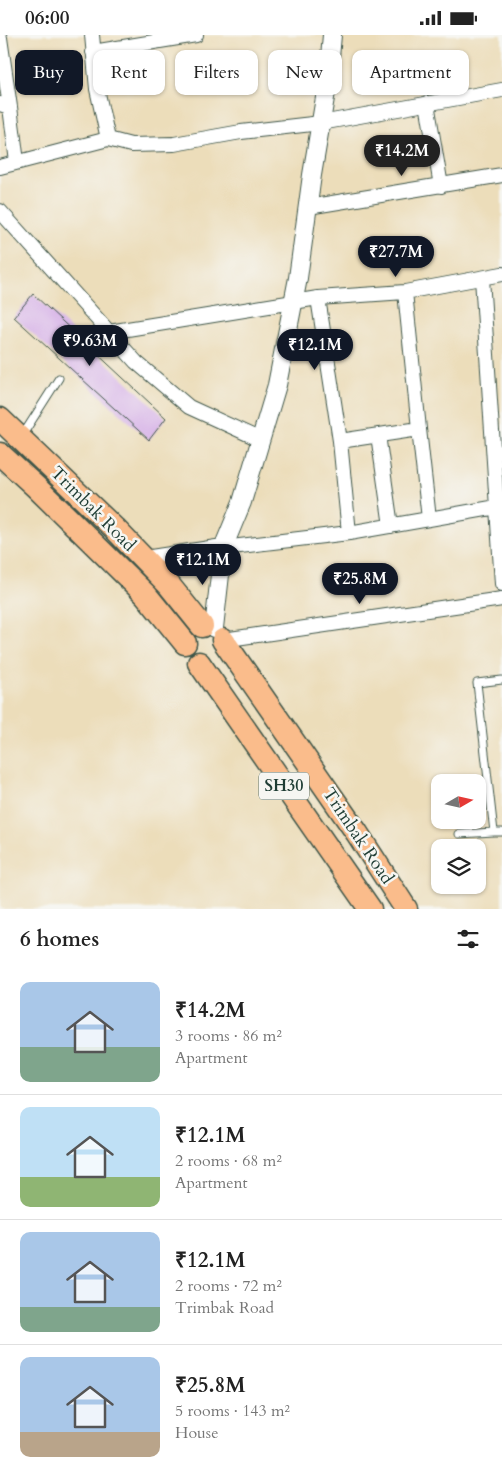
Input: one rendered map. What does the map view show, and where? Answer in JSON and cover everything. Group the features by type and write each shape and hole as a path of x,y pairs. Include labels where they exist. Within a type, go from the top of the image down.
{"highway":[{"name":"Trimbak Road","path":"0,419 115,529 213,631 357,833 406,909"},
{"name":"Trimbak Road","path":"0,454 146,595 186,643"},
{"path":"213,631 223,650 216,660 211,663 199,663 189,656 186,650 186,643 190,632 213,631"},
{"name":"Trimbak Road","path":"199,663 370,909"}],"street":[{"path":"92,35 93,52"},
{"path":"105,50 196,35"},
{"path":"332,35 328,80 293,302 277,385 242,502 223,548 213,631 502,599"},
{"path":"0,38 5,105 17,162"},
{"path":"0,167 108,139 131,145 174,144 321,123 502,90"},
{"path":"98,95 108,139"},
{"path":"427,103 441,186"},
{"path":"308,207 502,175"},
{"path":"0,211 136,362 189,407 261,440"},
{"path":"109,332 318,298 405,292 502,274"},
{"path":"482,278 502,584"},
{"path":"405,292 429,519"},
{"path":"318,298 340,441 349,533"},
{"path":"340,441 419,429"},
{"path":"378,435 391,526"},
{"path":"145,560 223,548 349,533 497,507"}],"lane":[{"path":"20,438 59,378"},
{"path":"459,834 498,832 477,683 502,680"}],"building":[{"path":"33,294 166,418 149,440 14,317"}]}
